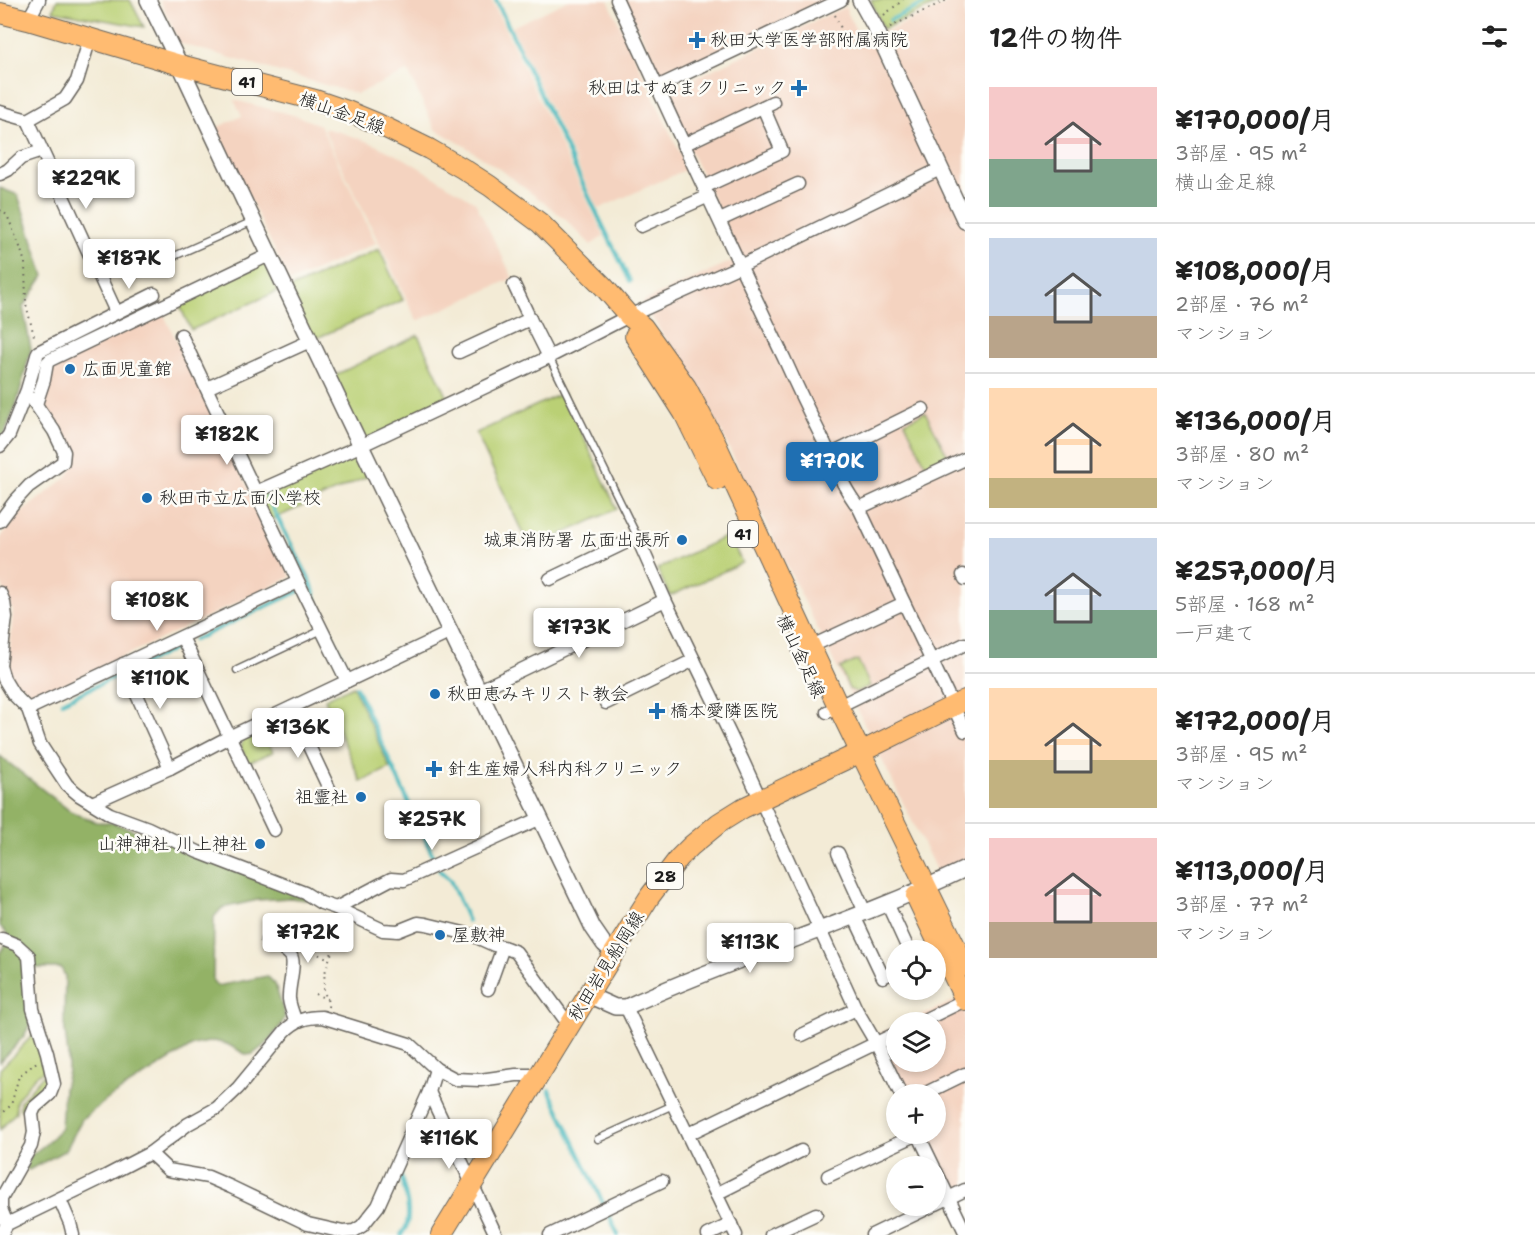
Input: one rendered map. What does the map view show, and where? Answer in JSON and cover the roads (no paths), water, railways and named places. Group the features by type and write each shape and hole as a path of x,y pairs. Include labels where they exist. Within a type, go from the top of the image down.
{"main road":[{"name":"横山金足線","path":"0,13 180,65 315,100 376,123 429,149 490,186 540,223 604,287 629,316 643,327 673,367 699,409 805,650 920,890 965,1000"},
{"name":"秋田岩見船岡線","path":"441,1235 614,953 650,896 679,858 719,823 743,808 959,703"},
{"name":"横山金足線","path":"920,890 964,963"}],"street":[{"path":"28,20 39,0"},
{"path":"148,0 593,928 604,944 614,953"},
{"path":"617,0 849,495 859,508 932,660 959,703 965,730"},
{"path":"657,87 841,0"},
{"path":"860,0 875,27 965,221"},
{"path":"0,112 28,120 65,99 77,81 90,38"},
{"path":"641,226 782,151 768,104 683,145"},
{"path":"28,120 116,312"},
{"path":"0,174 21,158 42,151"},
{"path":"256,492 740,266 940,169"},
{"path":"720,220 798,184"},
{"path":"36,404 47,363 50,360 269,255"},
{"path":"514,285 548,355"},
{"path":"0,446 9,435 27,390 38,352 154,294"},
{"path":"459,352 530,319"},
{"path":"181,335 347,681"},
{"path":"207,388 310,341"},
{"path":"0,521 29,486 63,462 64,452 54,431 27,390"},
{"path":"830,455 923,409"},
{"path":"859,508 965,459"},
{"path":"550,579 637,537 761,799 856,1009 896,1084"},
{"path":"28,709 182,637 300,587"},
{"path":"0,593 6,617 0,666 4,679 13,694 28,709 40,744 67,785 110,814 148,828 198,852 305,893 321,903 382,930 398,931 418,923 426,924 472,935 516,952 569,1025"},
{"path":"480,690 665,600"},
{"path":"805,650 904,603"},
{"path":"92,803 170,768 229,737 451,632"},
{"path":"182,637 274,830"},
{"path":"833,709 965,644"},
{"path":"606,703 694,660"},
{"path":"123,664 170,768"},
{"path":"291,708 333,797"},
{"path":"336,908 391,879 404,880 541,818"},
{"path":"838,853 883,977 886,975"},
{"path":"588,995 615,1007 626,1007 690,978 920,890 965,868"},
{"path":"887,903 904,940"},
{"path":"2,939 17,945 28,956 33,1009 54,1084 50,1094 35,1107 32,1114 34,1132 31,1146 1,1199 4,1230 150,1153 188,1125 217,1108 238,1088 285,1031 296,1022 310,1017 322,1017 409,1044 436,1069 455,1079 480,1080 516,1075 540,1075"},
{"path":"267,940 287,952 293,962 289,1000 296,1022"},
{"path":"488,989 503,947"},
{"path":"940,1012 965,1000"},
{"path":"626,1007 733,1230 708,1235"},
{"path":"802,1035 856,1009"},
{"path":"688,1134 886,1038"},
{"path":"150,1153 168,1170 208,1177 308,1224 343,1232 354,1231 362,1226 378,1206 429,1092 436,1069"},
{"path":"945,1084 965,1074"},
{"path":"429,1092 496,1235"},
{"path":"828,1176 897,1144"},
{"path":"716,1194 801,1151"},
{"path":"550,1235 662,1181"},
{"path":"946,1199 965,1190"},
{"path":"946,1192 965,1232"},
{"path":"60,1200 74,1235"},
{"path":"771,1235 816,1214"},
{"path":"872,1235 911,1216"}],"lane":[{"path":"161,262 253,221"},
{"path":"548,355 637,537"},
{"path":"237,670 322,630"},
{"path":"597,1139 673,1105"}],"waterway":[{"path":"496,0 630,281"},
{"path":"890,20 932,0"},
{"path":"267,497 312,585 316,602 346,666"},
{"path":"194,640 312,585"},
{"path":"135,668 176,648"},
{"path":"62,702 117,676"},
{"path":"356,687 433,856"},
{"path":"439,870 450,880 468,921"},
{"path":"549,1090 604,1205"},
{"path":"400,1174 408,1214 408,1221 401,1235"},
{"path":"609,1215 618,1235"}],"place":[{"name":"秋田大学医学部附属病院","path":"697,40"},
{"name":"秋田はすぬまクリニック","path":"799,88"},
{"name":"広面児童館","path":"70,369"},
{"name":"秋田市立広面小学校","path":"147,498"},
{"name":"城東消防署 広面出張所","path":"682,540"},
{"name":"秋田恵みキリスト教会","path":"435,694"},
{"name":"橋本愛隣医院","path":"657,711"},
{"name":"針生産婦人科内科クリニック","path":"434,769"},
{"name":"祖霊社","path":"361,797"},
{"name":"山神神社 川上神社","path":"260,844"},
{"name":"屋敷神","path":"440,935"}]}
